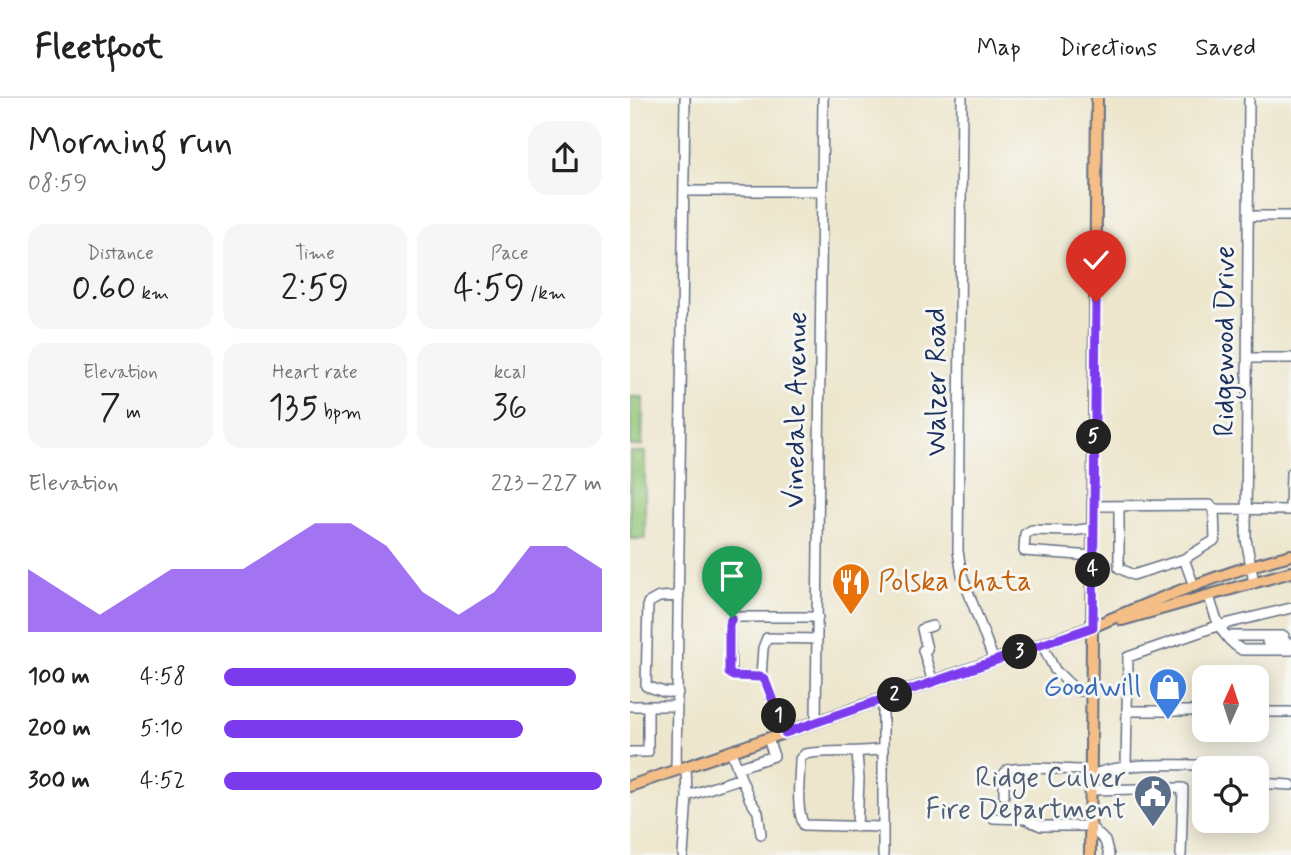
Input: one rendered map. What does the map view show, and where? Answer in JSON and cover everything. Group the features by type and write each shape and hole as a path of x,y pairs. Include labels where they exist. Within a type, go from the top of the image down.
{"main road":[{"path":"1090,855 1097,98"},
{"path":"1093,627 1249,566 1291,555"},
{"path":"630,786 1093,627 1291,572"}],"street":[{"path":"683,855 687,796 681,768 677,693 685,98"},
{"name":"Vinedale Avenue","path":"816,722 823,98"},
{"name":"Walzer Road","path":"962,98 958,551 962,575 994,661"},
{"name":"Ridgewood Drive","path":"1250,98 1246,546 1254,583"},
{"path":"684,191 822,191"},
{"path":"1248,216 1291,216"},
{"path":"1248,358 1291,358"},
{"path":"1094,506 1210,505 1214,509 1291,510 1291,473"},
{"path":"1119,506 1119,568 1133,575 1184,559 1214,540 1214,509"},
{"path":"1093,528 1071,531 1032,530 1025,534 1024,548 1027,553 1093,556"},
{"path":"1184,559 1194,586"},
{"path":"677,693 646,686 646,672 648,603 659,597 679,596"},
{"path":"1209,596 1217,626 1242,650 1288,642"},
{"path":"1126,766 1128,657 1217,626 1291,608"},
{"path":"761,677 730,675 729,624 732,618 818,617"},
{"path":"1248,618 1255,647 1288,642"},
{"path":"932,626 922,629 927,649 923,650 933,682"},
{"path":"1227,636 1253,635 1288,642"},
{"path":"785,733 767,684 761,677 763,648 767,639 817,639"},
{"path":"1042,644 1055,670 1077,691 1092,690"},
{"path":"883,699 883,855"},
{"path":"630,706 677,706"},
{"path":"630,752 648,752 648,706"},
{"path":"1127,711 1192,711"},
{"path":"1269,712 1291,712"},
{"path":"737,768 774,755 768,739"},
{"path":"883,748 857,753 826,750 805,754 800,759 800,807 804,825 883,827"},
{"path":"731,751 750,800 758,812 761,834"},
{"path":"857,753 857,827"},
{"path":"1004,795 1004,774 1007,770 1052,768 1091,773 1126,766 1192,765"},
{"path":"687,796 741,779"},
{"path":"1269,784 1291,785"},
{"path":"1091,790 1183,788 1181,855"},
{"path":"993,818 1025,819 1041,826 1090,825 1105,841 1110,855"}],"green space":[{"path":"630,397 643,397 642,446 630,446"},
{"path":"630,452 645,452 645,539 630,539"}],"place":[{"name":"Polska Chata","path":"851,616"},
{"name":"Goodwill","path":"1168,721"},
{"name":"Ridge Culver Fire Department","path":"1153,828"}],"route":[{"path":"732,618 729,624 729,673 733,676 761,677 765,680 785,733 1093,627 1096,302"}]}
